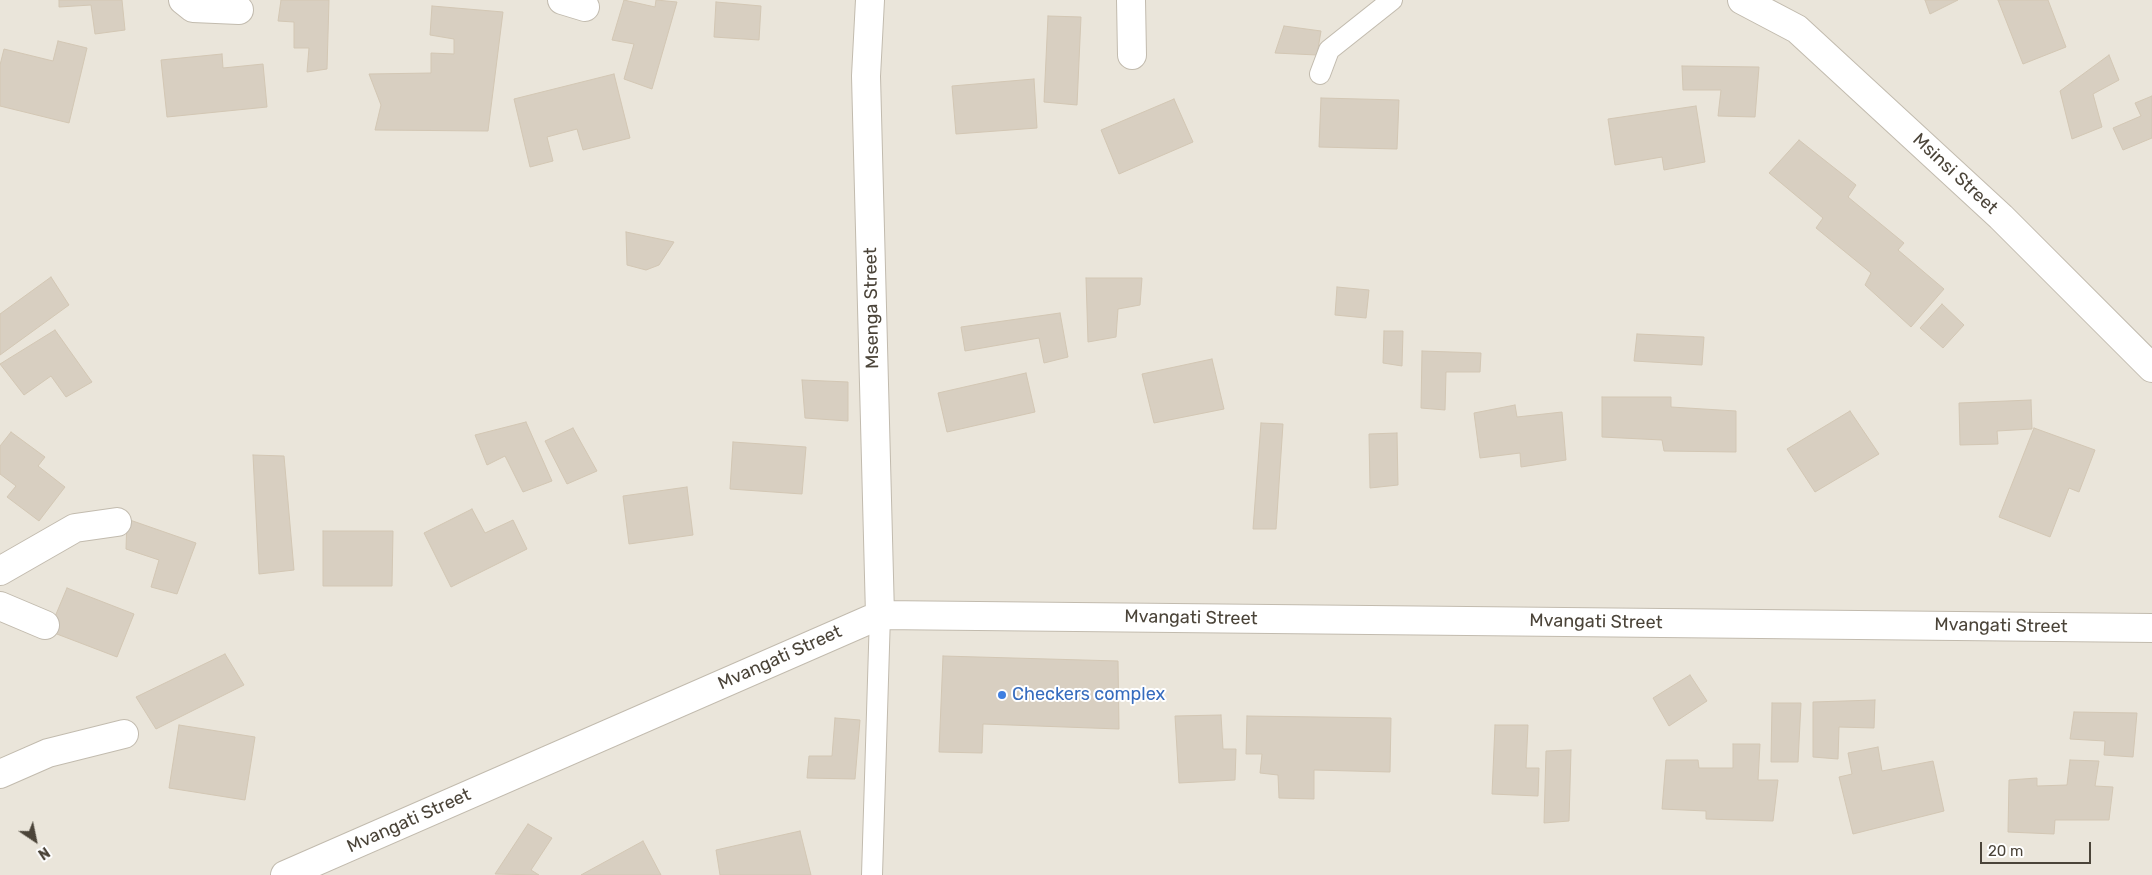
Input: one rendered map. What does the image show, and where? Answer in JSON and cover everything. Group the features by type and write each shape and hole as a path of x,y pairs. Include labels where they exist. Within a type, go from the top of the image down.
{"street":[{"path":"183,0 192,8 239,10"},
{"name":"Msenga Street","path":"870,0 866,76 880,615"},
{"path":"1130,0 1132,55"},
{"name":"Msinsi Street","path":"1742,0 1796,29 2001,217 2152,368"},
{"path":"0,571 74,528 117,522"},
{"path":"0,606 45,625"},
{"name":"Mvangati Street","path":"285,875 880,615 2152,628"},
{"path":"0,774 48,753 124,734"}],"lane":[{"path":"1320,74 1329,50 1392,0"},
{"path":"872,875 880,615"}],"shaded area":[{"path":"0,0 2152,0 2152,875 0,875"}],"building":[{"path":"59,0 122,0 125,30 95,34 91,5 59,7"},
{"path":"281,0 329,0 327,69 307,72 309,48 294,48 294,22 278,21"},
{"path":"624,0 655,7 656,0 677,2 652,89 624,79 634,44 612,40"},
{"path":"1925,0 1958,0 1930,14"},
{"path":"1998,0 2048,0 2066,47 2023,64"},
{"path":"716,2 761,6 759,40 714,37"},
{"path":"432,6 503,12 488,131 375,130 381,105 369,74 431,73 431,53 454,54 454,39 430,35"},
{"path":"1048,16 1081,17 1077,105 1044,102"},
{"path":"1284,26 1321,31 1317,55 1275,53"},
{"path":"58,41 87,48 69,123 0,106 0,65 4,49 53,61"},
{"path":"222,54 223,68 263,64 267,107 167,117 161,60"},
{"path":"2109,55 2119,80 2093,94 2102,127 2072,139 2060,91"},
{"path":"1682,66 1759,67 1755,117 1718,116 1721,90 1683,90"},
{"path":"614,74 630,138 583,150 577,129 547,137 553,161 530,167 514,99"},
{"path":"1034,79 1037,128 956,134 952,86"},
{"path":"2152,96 2152,138 2123,150 2113,128 2141,116 2135,103"},
{"path":"1321,98 1399,100 1397,149 1319,147"},
{"path":"1174,99 1193,142 1119,174 1101,130"},
{"path":"1696,106 1705,162 1664,170 1662,157 1615,165 1608,119"},
{"path":"1799,140 1856,185 1848,197 1904,243 1898,250 1944,289 1911,327 1865,285 1871,273 1816,228 1823,218 1769,173"},
{"path":"626,232 674,242 659,265 646,270 627,265"},
{"path":"51,277 69,305 0,355 0,314"},
{"path":"1086,278 1142,278 1140,305 1118,309 1116,337 1088,342"},
{"path":"1337,287 1369,290 1366,318 1335,315"},
{"path":"1942,304 1964,325 1943,348 1920,328"},
{"path":"1060,313 1068,357 1044,363 1039,338 965,351 961,327"},
{"path":"55,330 92,382 66,397 51,376 24,395 0,364"},
{"path":"1384,331 1403,331 1402,366 1383,363"},
{"path":"1637,334 1704,337 1702,365 1634,361"},
{"path":"1422,351 1481,353 1480,372 1446,372 1445,410 1421,408"},
{"path":"1212,359 1224,409 1154,423 1142,374"},
{"path":"1026,373 1035,412 947,432 938,393"},
{"path":"802,380 848,382 848,421 805,418"},
{"path":"1602,397 1671,397 1671,407 1736,411 1736,452 1664,451 1662,440 1602,437"},
{"path":"2031,400 2032,429 1997,431 1998,444 1960,445 1959,403"},
{"path":"1515,405 1517,417 1562,412 1566,460 1521,467 1520,453 1480,458 1474,413"},
{"path":"1850,411 1879,454 1815,492 1787,449"},
{"path":"526,422 552,481 523,492 505,456 487,465 475,435"},
{"path":"1261,423 1283,424 1276,529 1253,529"},
{"path":"573,428 597,471 567,484 545,441"},
{"path":"2034,428 2095,450 2079,492 2069,488 2050,537 1999,517"},
{"path":"11,432 45,457 38,466 65,487 39,521 7,497 16,486 0,474 0,446"},
{"path":"1397,433 1398,485 1370,488 1369,434"},
{"path":"733,442 806,447 802,494 730,489"},
{"path":"253,455 284,456 294,570 259,574"},
{"path":"687,487 693,535 629,544 623,496"},
{"path":"472,509 485,533 513,520 527,549 451,587 424,533"},
{"path":"127,519 196,543 177,594 151,587 159,560 126,549"},
{"path":"323,531 393,531 392,586 323,586"},
{"path":"67,588 134,614 117,657 49,631"},
{"path":"225,654 244,685 156,729 136,697"},
{"path":"943,656 1118,661 1119,729 983,724 982,753 939,752"},
{"path":"1690,675 1707,701 1669,726 1653,698"},
{"path":"1875,700 1874,728 1839,727 1838,759 1813,757 1813,702"},
{"path":"1772,703 1801,703 1798,762 1771,762"},
{"path":"2074,712 2137,713 2133,757 2104,755 2105,741 2070,739"},
{"path":"1221,715 1223,749 1236,749 1235,780 1179,783 1175,716"},
{"path":"1247,716 1391,718 1390,772 1314,770 1314,799 1279,798 1278,775 1260,773 1262,754 1246,754"},
{"path":"835,718 860,720 855,779 807,778 809,756 832,756"},
{"path":"179,725 255,737 245,800 169,788"},
{"path":"1495,725 1528,725 1526,768 1539,768 1538,796 1492,794"},
{"path":"1733,744 1760,744 1758,780 1778,780 1773,821 1706,819 1706,811 1662,809 1666,760 1698,760 1699,768 1733,768"},
{"path":"1878,747 1882,771 1933,761 1944,811 1853,834 1839,777 1852,774 1848,753"},
{"path":"1571,750 1569,821 1544,823 1546,751"},
{"path":"2070,760 2099,761 2095,786 2113,787 2109,820 2055,820 2054,834 2008,832 2009,780 2037,778 2037,786 2067,785"},
{"path":"528,824 552,838 531,870 539,875 495,874"},
{"path":"800,831 811,875 720,875 716,850"},
{"path":"643,841 661,875 581,875"}],"place":[{"name":"Checkers complex","path":"1002,695"}]}
